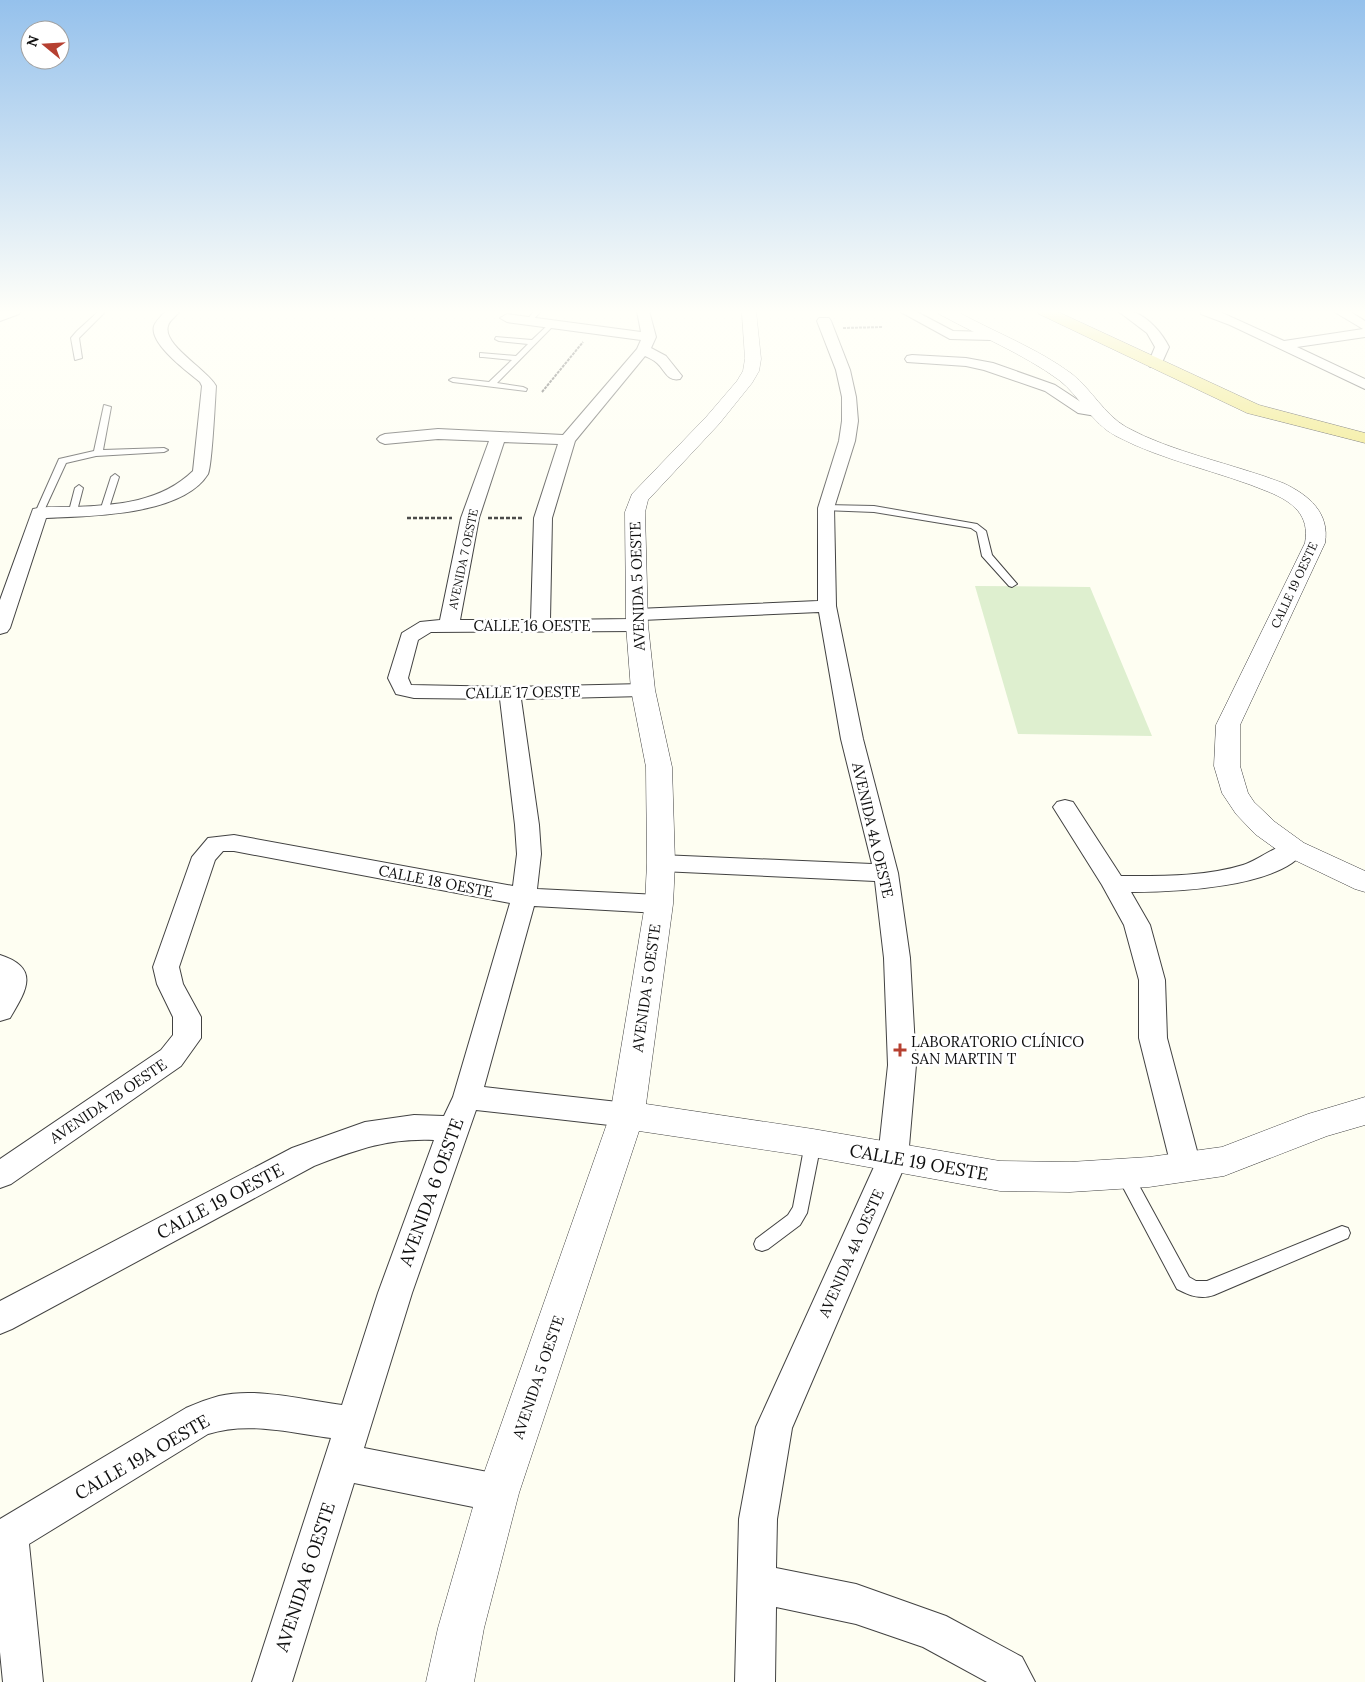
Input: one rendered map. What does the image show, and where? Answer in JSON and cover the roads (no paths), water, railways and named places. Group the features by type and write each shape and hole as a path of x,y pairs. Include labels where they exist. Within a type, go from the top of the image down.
{"main road":[{"path":"1211,389 1253,409 1365,438"}],"street":[{"path":"1,619 39,513 132,506 161,498 185,487 201,472 209,389"},
{"path":"540,625 543,518 567,440 609,389"},
{"name":"AVENIDA 5 OESTE","path":"450,1682 461,1628 498,1493 627,1115 658,904 661,863 659,767 643,690 637,620 635,520 639,498 713,420 738,389"},
{"name":"AVENIDA 4A OESTE","path":"755,1682 758,1519 774,1427 893,1158 902,1065 897,958 886,874 852,739 827,606 826,508 847,442 850,421 847,389"},
{"path":"1052,389 1083,410 1096,412"},
{"name":"CALLE 19 OESTE","path":"1077,389 1096,412 1114,428 1143,441 1290,494 1306,507 1315,518 1317,534 1310,557 1228,725 1227,766 1235,793 1245,808 1265,828 1294,849 1365,882"},
{"path":"385,439 422,435 498,436 567,440"},
{"name":"AVENIDA 7 OESTE","path":"449,625 470,518 498,436"},
{"name":"CALLE 16 OESTE","path":"403,690 398,678 409,637 427,626 540,625 827,606"},
{"name":"CALLE 17 OESTE","path":"403,690 414,692 510,693 643,690"},
{"name":"AVENIDA 6 OESTE","path":"272,1682 395,1293 453,1129 467,1097 524,897 529,854 510,693"},
{"path":"1065,807 1114,884 1137,925 1152,980 1153,1038 1186,1166"},
{"name":"CALLE 18 OESTE","path":"216,844 234,842 524,897 658,904"},
{"name":"AVENIDA 7B OESTE","path":"0,1175 171,1058 187,1038 187,1017 170,984 166,967 204,858 216,844"},
{"path":"1114,884 1170,884 1222,878 1268,865 1294,849"},
{"path":"661,863 886,874"},
{"path":"0,965 13,974 6,1001"},
{"name":"CALLE 19 OESTE","path":"467,1097 627,1115 813,1143 1000,1176 1070,1177 1149,1172 1224,1161 1320,1124 1365,1111"},
{"name":"CALLE 19 OESTE","path":"0,1318 303,1157 365,1134 414,1127 453,1129"},
{"name":"CALLE 19A OESTE","path":"5,1534 198,1420 220,1413 251,1410 354,1424"},
{"path":"342,1462 498,1493"},
{"path":"5,1534 23,1682"},
{"path":"757,1584 856,1604 932,1630 1008,1671 1015,1682"}],"lane":[{"path":"98,454 107,407"},
{"path":"39,513 62,461 98,454 164,450"},
{"path":"105,508 115,477"},
{"path":"73,511 79,488"},
{"path":"826,508 874,509 974,526 981,531 987,556 1012,584"},
{"path":"762,1244 794,1220 801,1208 813,1143"},
{"path":"1124,1173 1183,1283 1194,1289 1208,1289 1342,1233"}],"place":[{"name":"LABORATORIO CLÍNICO SAN MARTIN T","path":"900,1050"}]}
